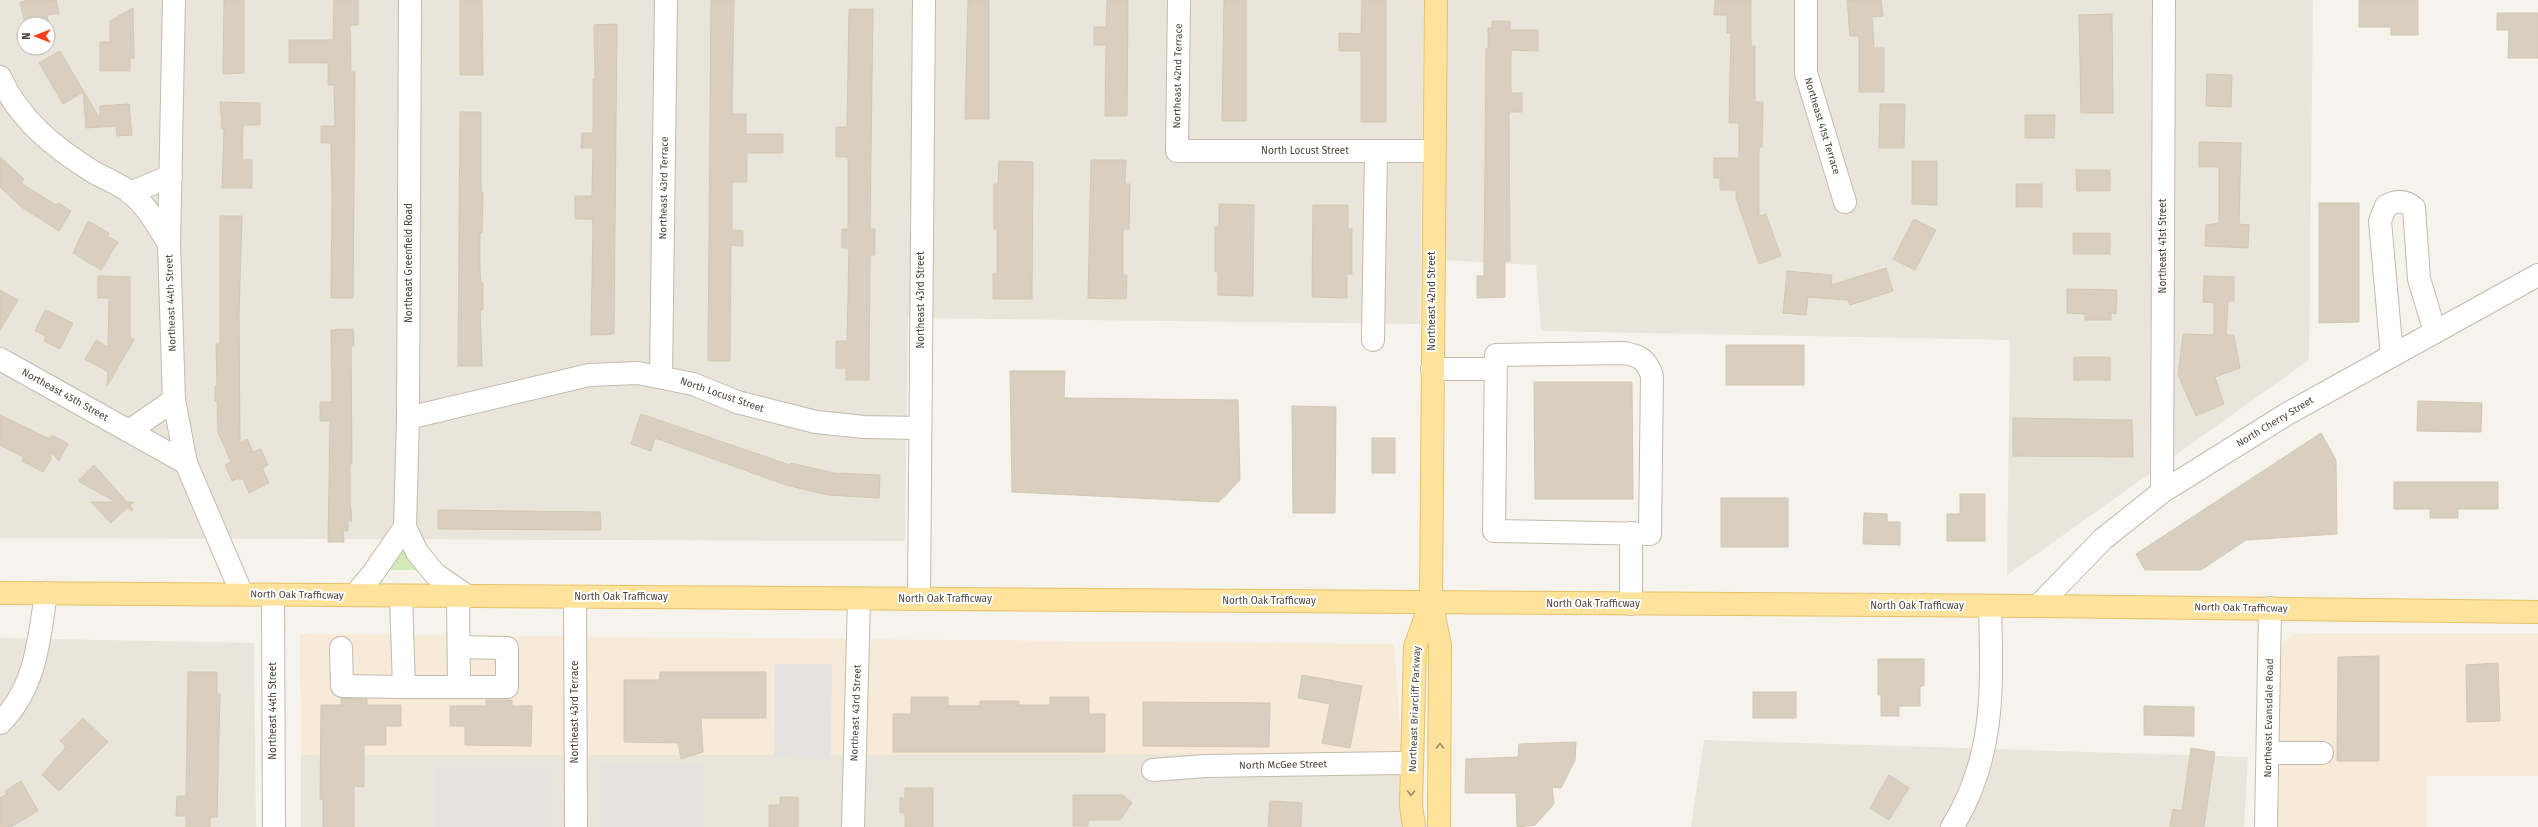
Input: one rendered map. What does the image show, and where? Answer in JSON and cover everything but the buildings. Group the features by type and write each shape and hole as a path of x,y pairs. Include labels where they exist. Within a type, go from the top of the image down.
{"main road":[{"name":"Northeast 42nd Street","path":"1431,602 1433,151 1436,0"},
{"name":"North Oak Trafficway","path":"0,593 2038,606 2538,612"},
{"name":"Northeast Briarcliff Parkway","path":"1414,827 1411,805 1415,647 1431,602"},
{"path":"1431,602 1440,645 1439,827"}],"street":[{"name":"Northeast 44th Street","path":"174,0 169,244 174,400 186,463 242,594"},
{"name":"Northeast Greenfield Road","path":"410,0 408,418 405,527 417,552 435,574 463,596"},
{"name":"Northeast 43rd Terrace","path":"662,376 666,0"},
{"name":"Northeast 43rd Street","path":"919,599 924,0"},
{"name":"Northeast 42nd Terrace","path":"1177,151 1179,0"},
{"name":"Northeast 41st Terrace","path":"1806,0 1806,74 1845,202"},
{"name":"Northeast 41st Street","path":"2162,492 2164,0"},
{"path":"0,77 7,93 30,123 63,153 130,193 150,215 169,244"},
{"name":"North Locust Street","path":"1177,151 1433,151"},
{"path":"1374,340 1376,151"},
{"path":"130,193 170,176"},
{"path":"2392,356 2380,221 2386,206 2394,202 2407,202 2414,208 2420,279 2435,332"},
{"name":"North Cherry Street","path":"2038,606 2103,539 2162,492 2287,414 2538,276"},
{"path":"1624,353 1638,356 1648,363 1652,376 1650,534 1631,533 1494,531 1496,355 1624,353"},
{"name":"Northeast 45th Street","path":"0,360 186,463"},
{"path":"1432,369 1495,369"},
{"name":"North Locust Street","path":"408,418 589,375 638,373 662,376 693,384 737,402 816,422 864,427 920,428"},
{"path":"129,431 174,400"},
{"path":"355,595 374,572 405,527"},
{"path":"1631,533 1631,604"},
{"path":"0,723 23,695 34,663 46,593"},
{"name":"Northeast 44th Street","path":"273,595 274,827"},
{"path":"402,596 404,687"},
{"path":"459,687 459,647 463,596"},
{"name":"Northeast 43rd Terrace","path":"575,597 576,827"},
{"name":"Northeast 43rd Street","path":"853,827 859,599"},
{"path":"1952,827 1973,786 1988,734 1992,688 1990,606"},
{"name":"Northeast Evansdale Road","path":"2266,827 2270,608"},
{"path":"341,648 342,686 507,687 507,648 459,647"},
{"path":"2268,753 2322,753"},
{"name":"North McGee Street","path":"1153,770 1213,766 1398,763 1412,765"}],"shaded area":[{"path":"0,0 1424,0 1420,324 908,318 905,541 0,538"},
{"path":"1447,0 2313,0 2309,360 2007,575 2010,340 1541,331 1536,265 1444,260"},
{"path":"2305,633 2538,633 2538,776 2427,776 2427,827 2277,827 2280,655 2284,642 2291,635"},
{"path":"300,634 1394,644 1402,754 301,755"},
{"path":"0,638 254,643 256,827 0,827"},
{"path":"775,664 832,664 831,759 774,758"},
{"path":"1704,740 2248,757 2244,827 1691,827"},
{"path":"1402,754 1403,827 301,827 301,755"},
{"path":"599,765 704,765 704,827 599,827"},
{"path":"435,767 551,767 551,827 435,827"}],"green space":[{"path":"403,549 419,570 390,570"}]}
